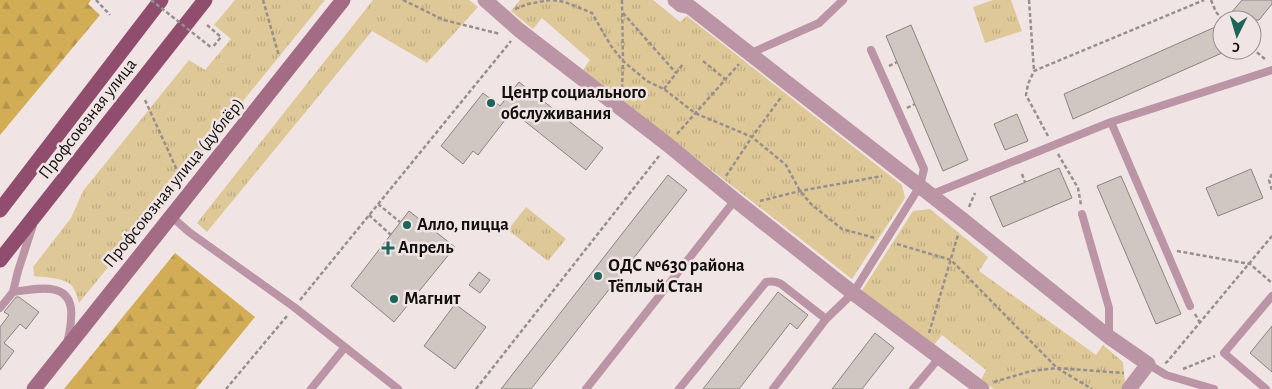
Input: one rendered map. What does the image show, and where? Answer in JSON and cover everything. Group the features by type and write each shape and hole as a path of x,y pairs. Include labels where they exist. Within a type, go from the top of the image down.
{"main road":[{"name":"Профсоюзная улица","path":"0,210 161,0"},
{"name":"Профсоюзная улица","path":"0,260 205,0"}],"street":[{"name":"Профсоюзная улица (дублёр)","path":"34,389 343,0"},
{"path":"675,0 681,5 690,6 1109,336 1148,364 1129,389"},
{"path":"494,5 516,34 622,109 853,293 981,388"}],"lane":[{"path":"749,54 819,23 843,0"},
{"path":"871,50 924,169 925,190"},
{"path":"773,389 826,319 853,293 885,241 925,190 1053,146 1111,122 1272,70"},
{"path":"1111,122 1190,306"},
{"path":"586,389 738,202"},
{"path":"0,308 13,292 36,214"},
{"path":"1082,214 1109,308 1109,336"},
{"path":"172,217 189,232 294,306 398,389"},
{"path":"679,389 766,282 771,281 781,284 826,319"},
{"path":"13,292 39,289 61,292 68,300 71,309 67,347"},
{"path":"1266,389 1224,353 1272,296"},
{"path":"311,389 345,347"},
{"path":"913,389 940,357"},
{"path":"1148,364 1166,375 1214,389"}],"path":[{"path":"96,0 110,15"},
{"path":"151,0 212,48 221,37 207,26"},
{"path":"263,0 284,75"},
{"path":"226,389 516,34 444,20 403,0"},
{"path":"494,5 528,4 551,0 566,1 592,14 611,46 623,61 647,81 664,89 695,113 752,137 786,166 800,191 811,204 842,229 951,260 1056,368 1092,389"},
{"path":"622,0 622,109"},
{"path":"1029,0 1034,71 1028,84 1026,95 1053,146"},
{"path":"1034,71 1204,0"},
{"path":"622,12 676,73"},
{"path":"476,389 667,144 749,54"},
{"path":"1262,56 1272,65"},
{"path":"703,61 725,79"},
{"path":"664,89 683,64"},
{"path":"719,187 790,85"},
{"path":"145,100 183,182"},
{"path":"1061,159 1078,188 1082,214"},
{"path":"738,202 901,172"},
{"path":"1022,174 1025,182"},
{"path":"1272,174 1269,180 1272,190"},
{"path":"378,204 400,222"},
{"path":"369,216 391,234"},
{"path":"925,346 963,220"},
{"path":"1148,364 1167,362 1272,236"},
{"path":"1166,248 1250,264 1272,283"},
{"path":"1166,375 1224,353"},
{"path":"981,388 1031,371 1056,368 1125,373"}],"green space":[{"path":"0,0 91,0 88,4 100,15 0,135"},
{"path":"235,0 325,0 79,303 69,283 34,276 33,267 71,218 83,191 189,60 205,70 231,39 214,25"},
{"path":"373,0 469,0 478,7 427,63 372,31 207,232 197,223"},
{"path":"520,0 653,0 680,22 687,16 902,185 905,198 852,279 583,70 590,60 542,18 533,29 511,11"},
{"path":"993,0 1011,0 1022,31 985,43 973,7"},
{"path":"526,207 566,239 548,261 508,230"},
{"path":"930,209 988,257 979,271 1096,355 1103,345 1123,362 1125,384 1121,389 994,389 981,380 986,370 942,335 934,345 861,292 913,211"},
{"path":"175,253 255,317 196,389 64,389"}],"building":[{"path":"1242,0 1272,0 1272,4 1262,16 1262,10 1234,10"},
{"path":"911,25 968,160 943,171 886,36"},
{"path":"1212,28 1212,57 1073,119 1064,94"},
{"path":"519,82 603,148 586,170 512,111 478,155 473,151 463,164 441,146 483,93 500,106"},
{"path":"1017,114 1028,141 1005,150 994,124"},
{"path":"1059,168 1072,198 1003,227 990,197"},
{"path":"1251,169 1263,198 1218,216 1206,188"},
{"path":"668,175 687,190 531,389 501,389"},
{"path":"1121,176 1181,314 1156,324 1097,186"},
{"path":"409,211 455,247 394,322 351,286"},
{"path":"479,272 490,280 480,293 469,285"},
{"path":"778,292 808,315 797,329 790,323 739,389 703,389"},
{"path":"16,297 19,297 39,312 26,329 20,324 4,343 14,351 0,370 0,327 9,315 4,312"},
{"path":"455,304 486,327 455,369 424,346"},
{"path":"1272,326 1272,372 1250,353"},
{"path":"875,333 894,348 862,389 832,389"}],"place":[{"name":"Центр социального обслуживания","path":"491,103"},
{"name":"Алло, пицца","path":"407,225"},
{"name":"Апрель","path":"388,248"},
{"name":"ОДС №630 района Тёплый Стан","path":"598,276"},
{"name":"Магнит","path":"394,299"}]}
